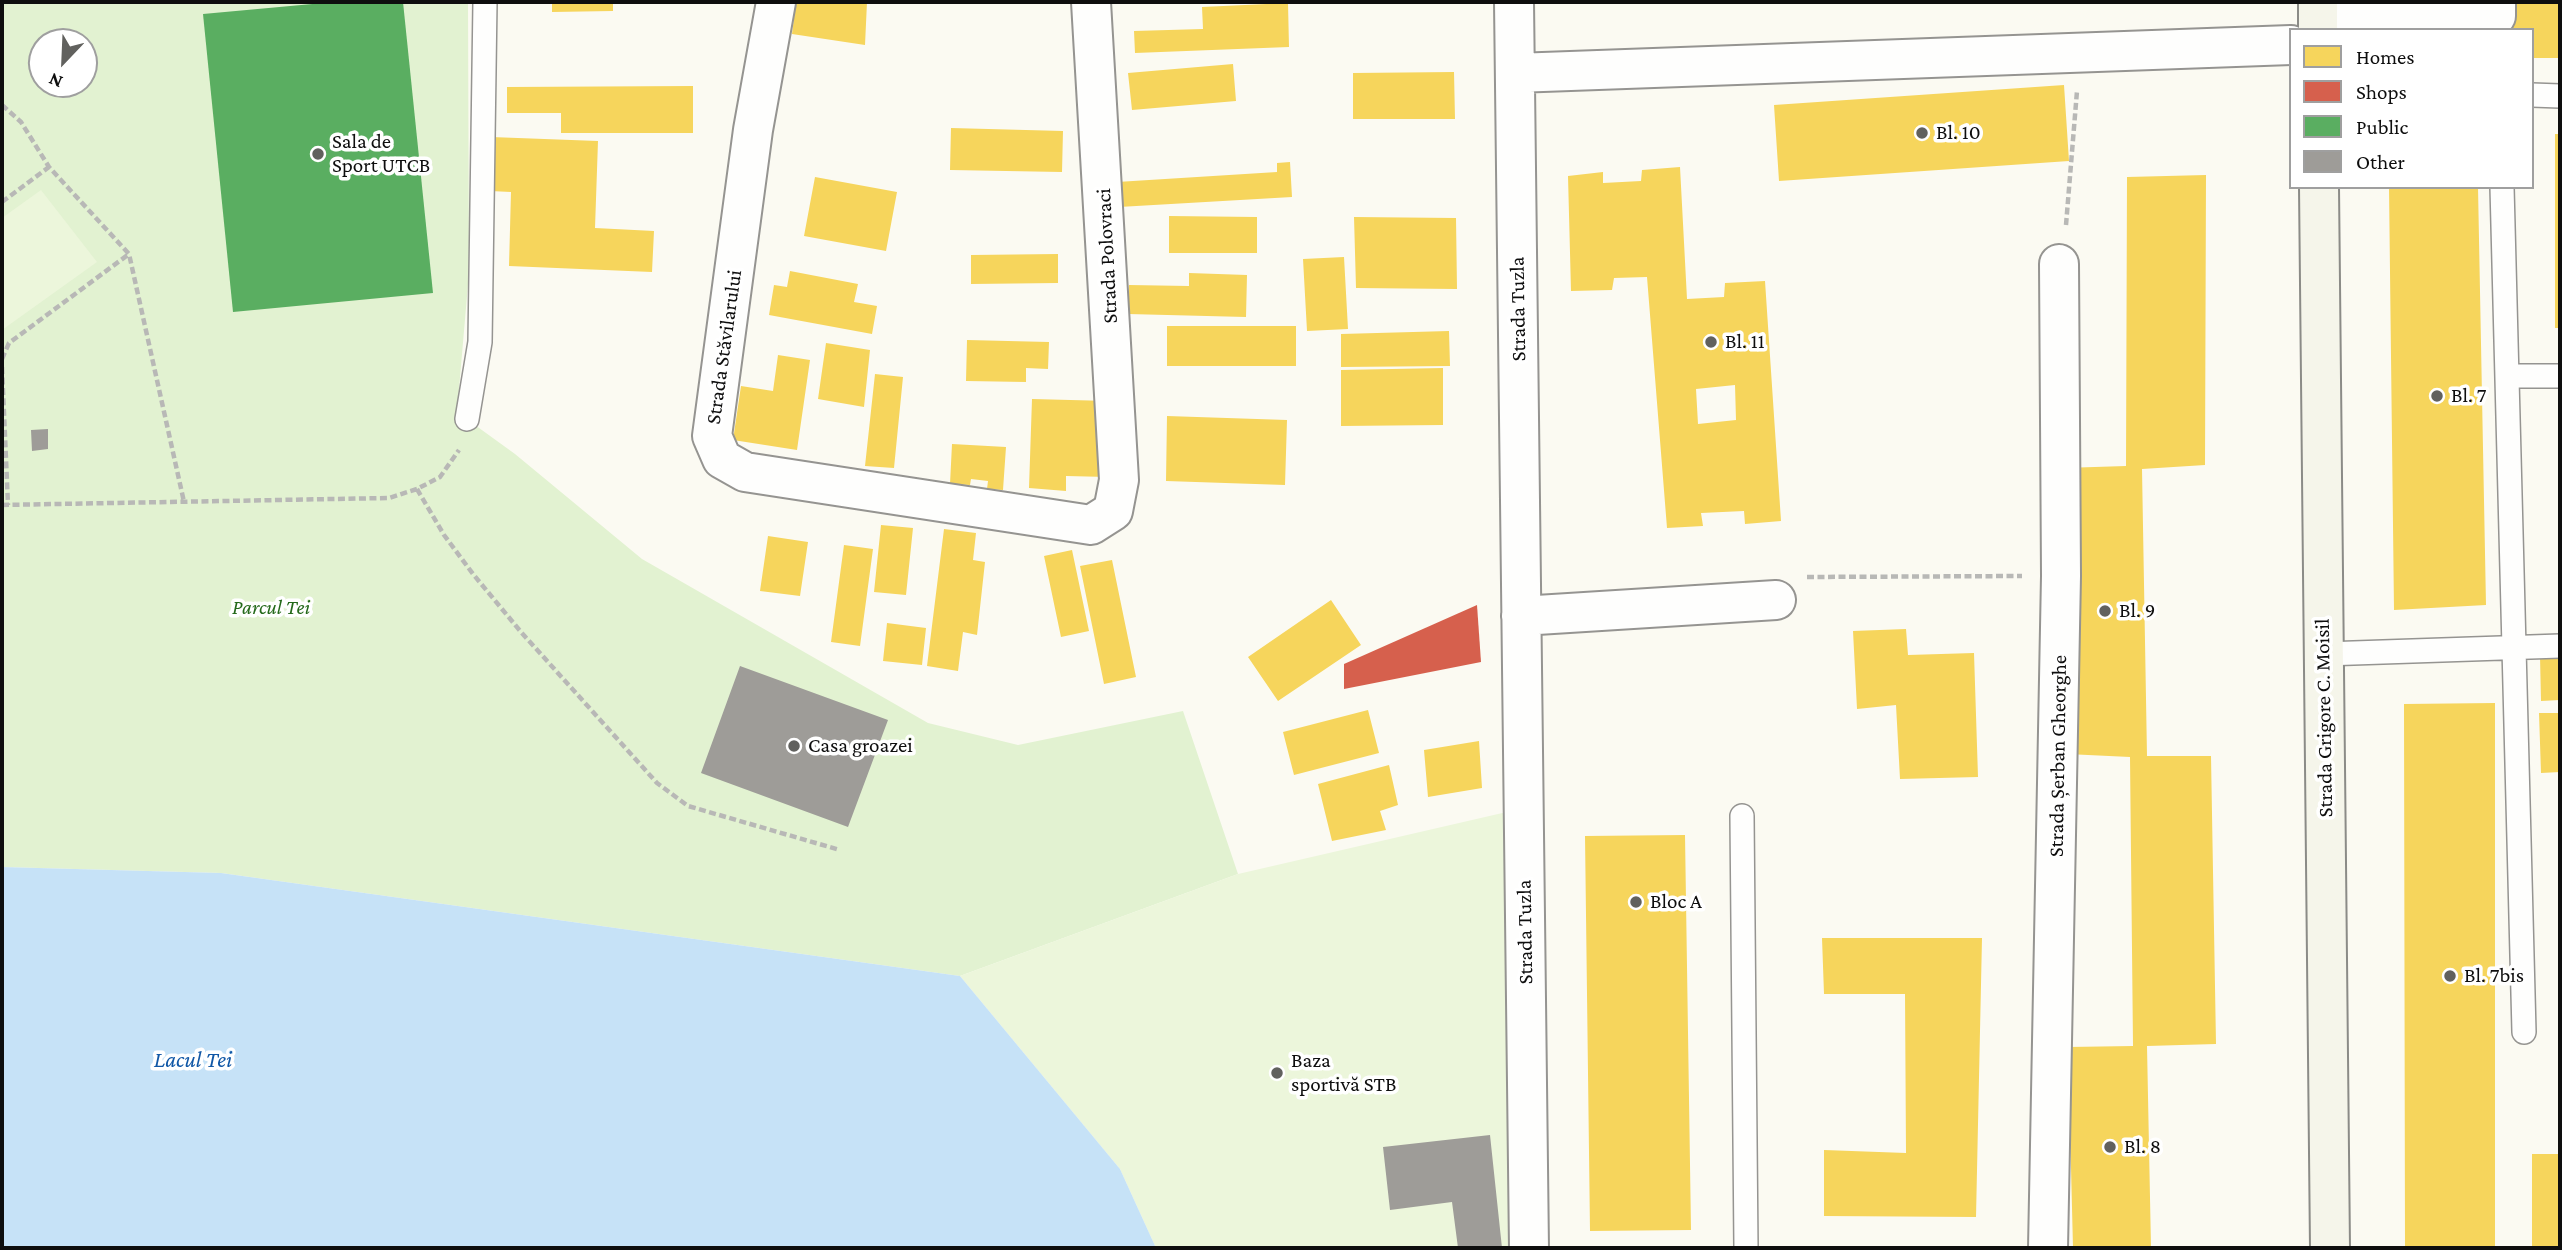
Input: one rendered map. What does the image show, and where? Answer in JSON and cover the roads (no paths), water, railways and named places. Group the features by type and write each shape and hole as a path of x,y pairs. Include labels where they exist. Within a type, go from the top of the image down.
{"street":[{"name":"Strada Stăvilarului","path":"776,2 752,130 712,436 722,459 745,472 1091,525 1113,510"},
{"name":"Strada Polovraci","path":"1091,2 1119,480 1113,510"},
{"name":"Strada Tuzla","path":"1514,2 1529,1248"},
{"path":"2318,16 2496,16 2496,2"},
{"path":"1515,74 2289,45"},
{"name":"Strada Grigore C. Moisil","path":"2319,189 2330,1248"},
{"name":"Strada Șerban Gheorghe","path":"2048,1248 2061,576 2059,264"},
{"path":"1521,616 1776,600"}],"lane":[{"path":"467,419 480,342 485,2"},
{"path":"2534,95 2560,96"},
{"path":"2502,189 2524,1032"},
{"path":"2508,376 2560,376"},
{"path":"2324,654 2560,646"},
{"path":"1742,816 1746,1248"}],"water":[{"name":"Lacul Tei","path":"2,867 221,873 960,976 1120,1169 1156,1248 2,1248"}],"place":[{"name":"Bl. 10","path":"1922,133"},
{"name":"Sala de Sport UTCB","path":"318,154"},
{"name":"Bl. 11","path":"1711,342"},
{"name":"Bl. 7","path":"2437,396"},
{"name":"Bl. 9","path":"2105,611"},
{"name":"Casa groazei","path":"794,746"},
{"name":"Bloc A","path":"1636,902"},
{"name":"Bl. 7bis","path":"2450,976"},
{"name":"Baza sportivă STB","path":"1277,1073"},
{"name":"Bl. 8","path":"2110,1147"}],"park label":[{"name":"Parcul Tei","path":"271,608"}]}
